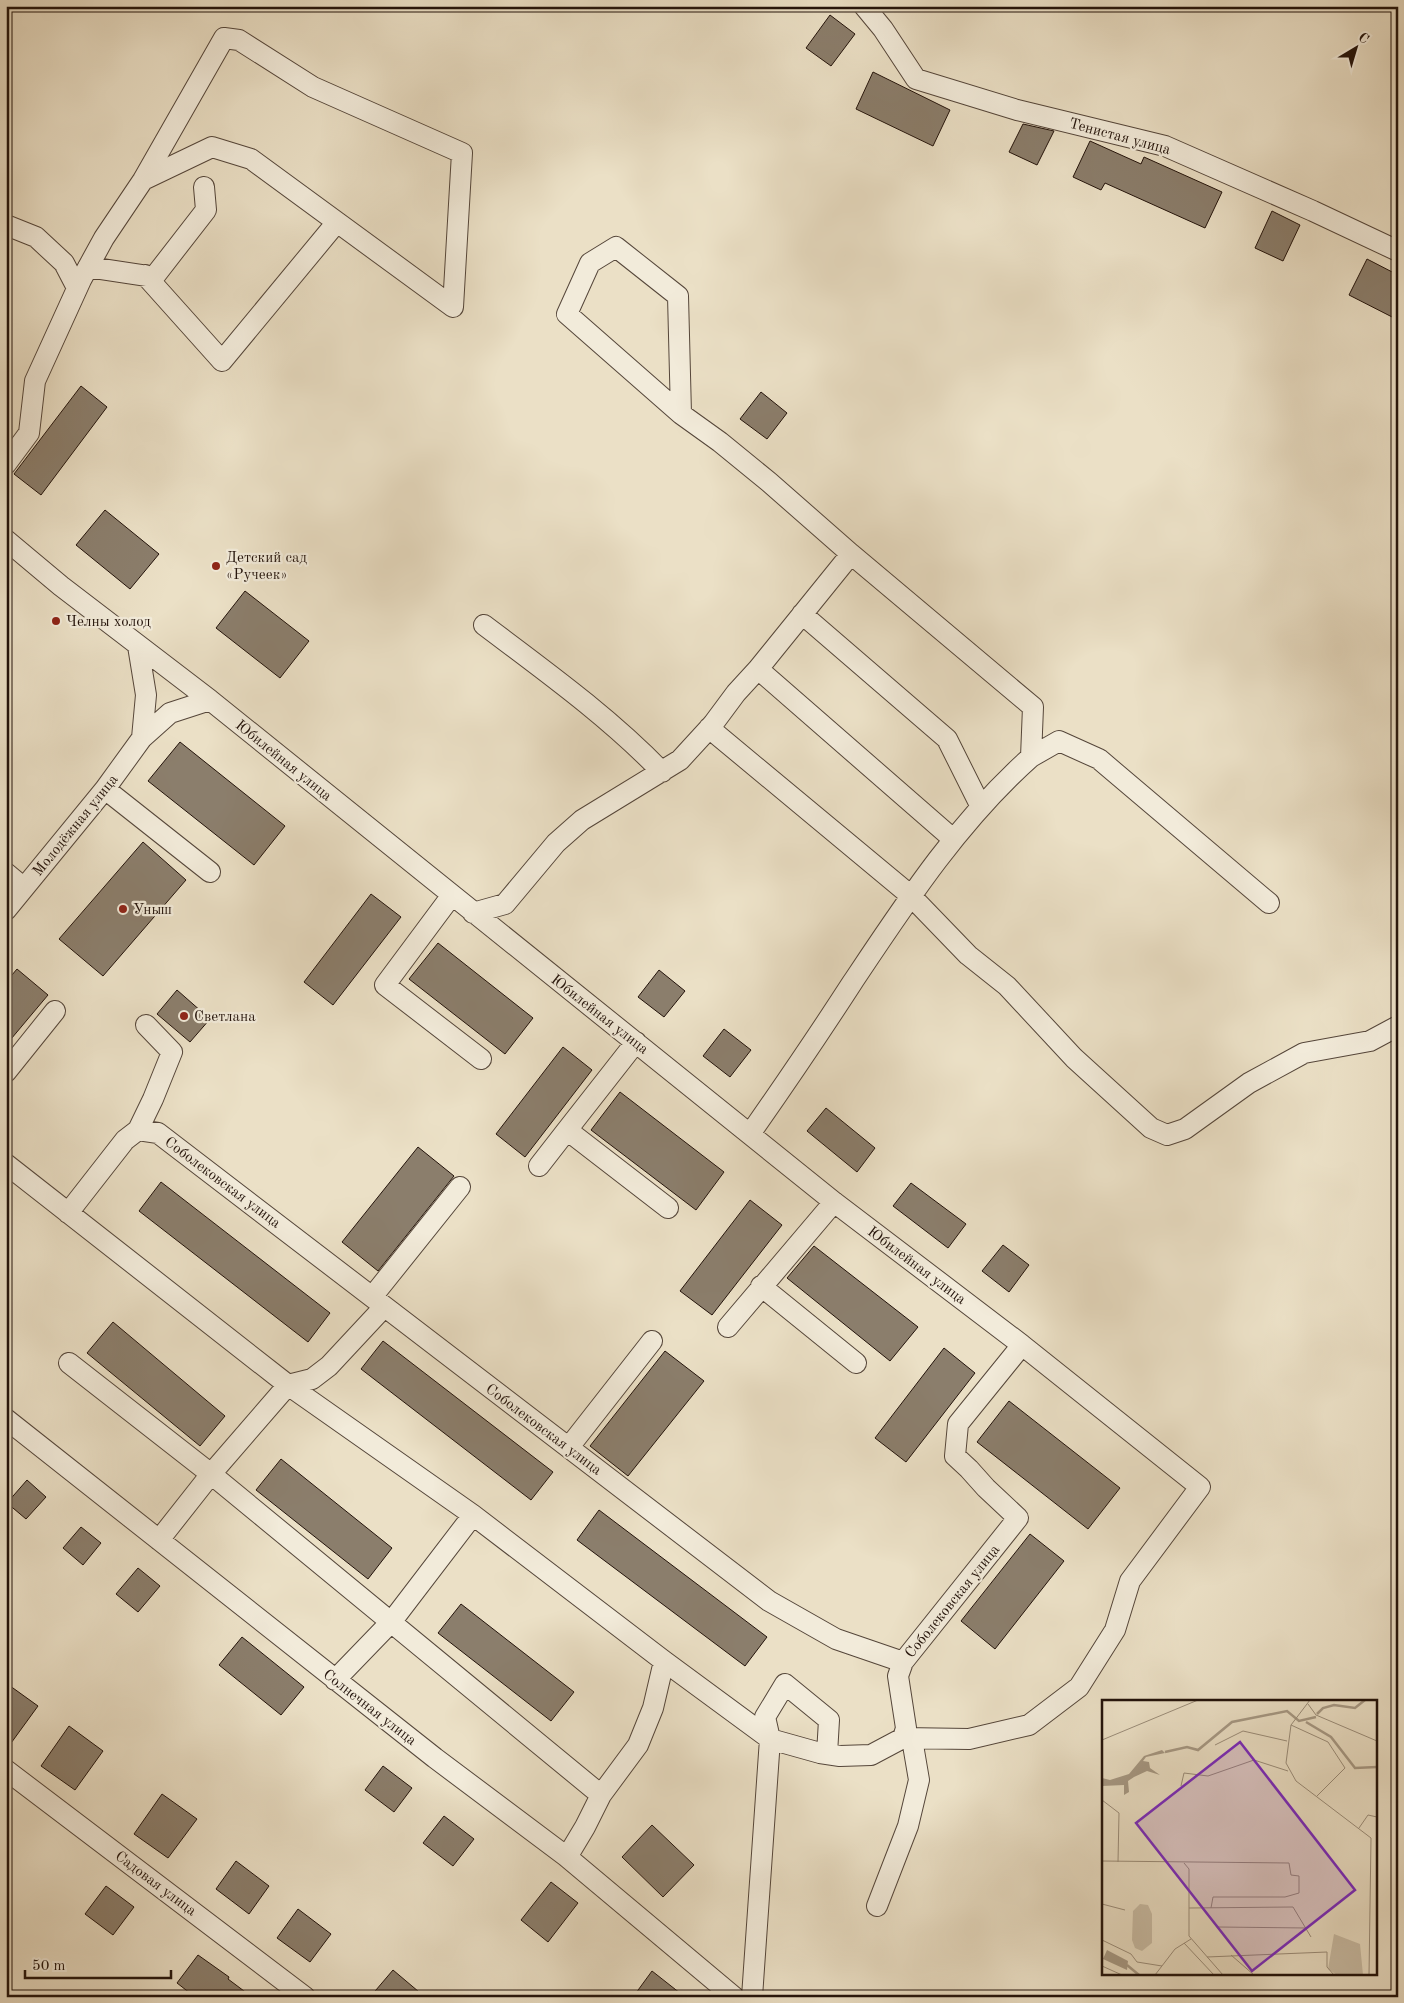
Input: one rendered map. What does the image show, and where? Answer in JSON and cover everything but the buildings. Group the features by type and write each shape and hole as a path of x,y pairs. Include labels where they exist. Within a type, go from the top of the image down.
{"street":[{"name":"Тенистая улица","path":"864,6 883,29 916,79 1017,110 1165,146 1313,211 1398,251"},
{"path":"6,464 29,434 35,381 77,288 104,238 143,180 224,38 240,40 314,87 462,153 453,307 251,159 212,147 143,180"},
{"path":"88,267 154,277 206,210 204,187"},
{"path":"145,275 222,361 337,222"},
{"path":"6,225 36,237 64,262 77,288"},
{"path":"681,414 678,296 616,248 590,263 567,314 681,414 720,442 769,482 851,554 1033,706 1032,757"},
{"name":"Юбилейная улица","path":"6,540 61,586 210,700 834,1202 1022,1345 1200,1487 1130,1581 1115,1630 1079,1687 1029,1725 969,1739 907,1739"},
{"path":"474,913 505,904 556,843 582,820 680,760 758,669 851,554"},
{"path":"802,614 947,739 981,807"},
{"path":"484,625 573,693 644,754 662,772"},
{"name":"Молодёжная улица","path":"138,646 146,696 142,738"},
{"path":"758,669 954,839"},
{"name":"Молодёжная улица","path":"6,910 106,789 142,738 170,713 210,700"},
{"path":"709,728 910,895 968,955 1007,986 1074,1058 1124,1105 1151,1128 1167,1135 1185,1129 1249,1083 1304,1053 1370,1041 1398,1026"},
{"path":"750,1134 910,895 954,839 1003,782 1032,757 1059,741 1099,759 1269,903"},
{"path":"106,789 210,872"},
{"path":"6,874 24,888"},
{"path":"452,895 385,985 481,1059"},
{"path":"6,1072 55,1012"},
{"path":"68,1213 125,1140 138,1130 153,1100 172,1052 146,1025"},
{"path":"539,1166 636,1042"},
{"name":"Соболековская улица","path":"138,1130 158,1133 769,1601 836,1639 903,1662 1018,1518 955,1456 958,1424 1022,1345"},
{"path":"567,1130 668,1208"},
{"path":"6,1164 288,1385 473,1515 664,1661 770,1739 840,1756 871,1755 907,1739"},
{"path":"159,1540 211,1474 288,1385 312,1379 329,1366 378,1302 460,1187"},
{"path":"728,1327 834,1202"},
{"path":"761,1286 856,1363"},
{"path":"569,1447 652,1341"},
{"path":"70,1364 211,1474 392,1621 601,1795"},
{"name":"Солнечная улица","path":"6,1419 335,1680 567,1857 734,1997"},
{"path":"335,1680 392,1621 473,1515"},
{"path":"567,1857 601,1795 638,1745 653,1708 664,1661"},
{"path":"877,1906 908,1826 919,1780 907,1739 898,1676 903,1662"},
{"path":"752,1997 770,1739 765,1717 785,1684 829,1720 827,1754"},
{"name":"Садовая улица","path":"6,1770 305,1997"}],"place":[{"name":"Детский сад «Ручеек»","path":"216,566"},
{"name":"Челны холод","path":"56,621"},
{"name":"Уныш","path":"123,909"},
{"name":"Светлана","path":"184,1016"}]}
